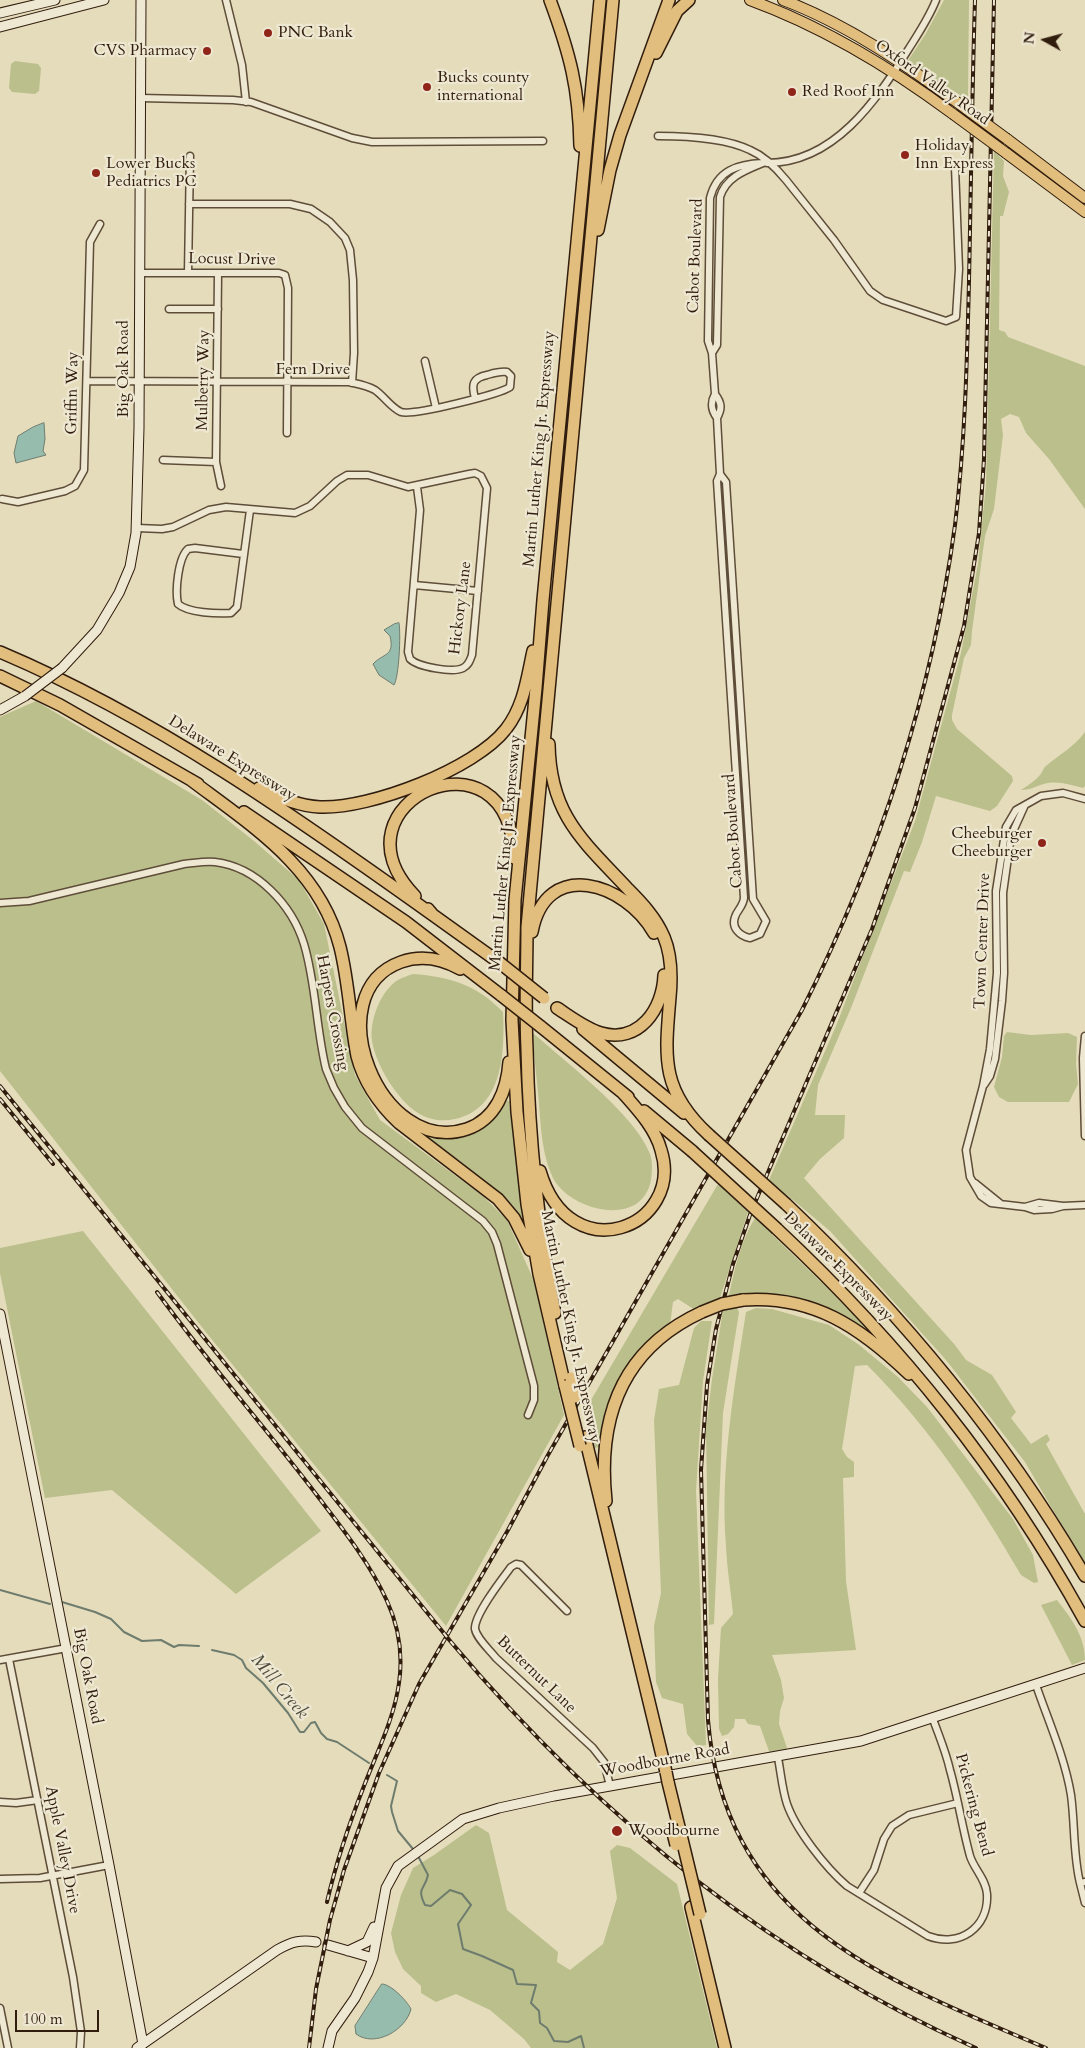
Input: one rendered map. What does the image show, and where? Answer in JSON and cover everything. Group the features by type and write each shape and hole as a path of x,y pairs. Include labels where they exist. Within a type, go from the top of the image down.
{"highway":[{"path":"550,0 569,54 577,87 580,120 581,190"},
{"name":"Martin Luther King Jr. Expressway","path":"600,0 515,900 512,1020 522,1166 531,1234 539,1274 568,1382 696,1910 733,2048"},
{"name":"Martin Luther King Jr. Expressway","path":"568,1382 548,1273 532,1141 527,1050 528,898 613,0"},
{"path":"587,286 613,160 669,0"},
{"path":"634,97 675,15 680,7 689,0"},
{"path":"204,760 297,804 322,807 347,805 375,798 444,773 478,755 499,737 511,722 520,704 526,685 543,600"},
{"name":"Delaware Expressway","path":"0,652 110,705 204,760 314,831 500,964 557,1008 704,1131 786,1204 856,1273 940,1366 995,1436 1085,1576"},
{"path":"0,676 46,697 95,724 252,817 413,927 500,994"},
{"path":"549,692 550,765 556,795 563,812 582,840 647,910 664,938 671,968 666,1050 667,1066 676,1094 704,1131"},
{"path":"191,780 278,847 312,886 327,913 338,940 357,1056 362,1073 372,1091 384,1109 399,1123 504,1204 519,1226 539,1274"},
{"path":"433,915 400,877 392,857 391,840 395,823 407,804 422,792 441,785 454,784 473,788 490,796 502,810 508,822 513,842 515,900"},
{"path":"527,958 532,928 540,908 554,893 569,886 592,885 615,894 636,909 650,927 662,955 664,983 656,1008 645,1023 626,1033 604,1034 591,1029 557,1008"},
{"path":"500,994 458,968 439,960 414,959 397,964 387,970 377,978 369,990 362,1014 363,1047 374,1078 384,1095 397,1111 422,1128 448,1132 474,1126 489,1116 503,1092 508,1068 512,1020"},
{"name":"Delaware Expressway","path":"500,994 623,1093 692,1152 777,1229 873,1324 919,1376 955,1421 1029,1526 1085,1621"},
{"path":"532,1141 539,1171 547,1192 558,1209 567,1218 596,1230 614,1229 632,1223 647,1212 658,1197 664,1180 664,1163 661,1149 654,1133 623,1093"},
{"path":"612,1547 605,1490 604,1455 608,1424 614,1403 627,1376 646,1350 672,1328 722,1304 764,1299 795,1303 816,1309 836,1318 860,1333 883,1351 955,1421"},
{"name":"Martin Luther King Jr. Expressway","path":"582,1442 612,1547 663,1777"},
{"name":"Martin Luther King Jr. Expressway","path":"696,1910 725,2048"}],"main road":[{"name":"Oxford Valley Road","path":"750,0 810,25 894,72 1085,212"},
{"name":"Oxford Valley Road","path":"783,0 846,30 900,62 1085,198"}],"street":[{"path":"0,13 55,0"},
{"path":"0,27 104,0"},
{"name":"Big Oak Road","path":"0,710 25,696 62,668 96,630 119,593 133,556 137,528 142,0"},
{"path":"227,0 242,66 246,102"},
{"name":"Cabot Boulevard","path":"720,474 726,482 753,899 766,921 760,934 750,938 738,932 734,922 744,898 717,481 720,474 717,418 721,411 720,401 715,394 712,353 717,345 721,193 733,178 766,163 781,163 812,154 832,141 862,115 894,72 930,15 936,0"},
{"path":"140,98 252,102 352,138 372,142 543,141"},
{"path":"658,136 690,138 735,145 752,150 786,180 834,240 870,291 883,300 946,321 956,317 958,305 959,242 955,168"},
{"path":"188,273 190,156"},
{"path":"1073,189 1085,191"},
{"path":"1073,202 1085,202"},
{"path":"189,204 290,204 311,209 330,222 345,238 350,250 353,280 354,353 352,383"},
{"name":"Griffin Way","path":"2,499 18,502 65,491 75,486 81,478 85,463 90,242 100,224"},
{"name":"Locust Drive","path":"140,273 279,273 286,276 288,288 287,433"},
{"name":"Mulberry Way","path":"218,274 216,462 220,486"},
{"path":"169,309 218,309"},
{"path":"424,361 436,408"},
{"name":"Fern Drive","path":"88,382 352,383 361,384 376,390 400,412 409,414 505,391 510,387 510,376 507,372 501,371 478,377 474,380 472,386 475,398"},
{"path":"163,460 216,462"},
{"name":"Hickory Lane","path":"137,528 162,529 173,527 209,510 226,507 287,513 303,510 337,481 347,475 368,475 408,487 417,487 475,473 481,476 487,488 472,655 465,667 458,670 420,666 410,659 408,652 420,510 417,487"},
{"path":"243,554 195,548 188,549 182,557 180,566 177,592 178,604 187,610 231,613 237,607 250,510"},
{"path":"414,585 478,590"},
{"name":"Town Center Drive","path":"1085,799 1056,793 1041,796 1025,805 1014,826 1002,904 1004,974 995,1059 990,1076 983,1086 966,1150 968,1169 972,1181 980,1196 995,1205 1025,1207 1039,1202 1063,1206 1085,1205"},
{"name":"Harpers Crossing","path":"0,903 29,901 184,864 202,862 216,862 231,867 265,884 285,907 304,942 326,1069 345,1107 362,1128 483,1221 498,1244 534,1386 534,1400 528,1414"},
{"path":"1085,1036 1083,1058 1085,1136"},
{"name":"Big Oak Road","path":"0,1314 109,1865 140,2046"},
{"name":"Butternut Lane","path":"567,1611 522,1566 516,1564 511,1566 484,1608 476,1623 475,1630 482,1642 496,1658 593,1748 604,1762 610,1786"},
{"path":"0,1660 67,1648"},
{"name":"Apple Valley Drive","path":"9,1659 80,2016 80,2048"},
{"name":"Woodbourne Road","path":"328,2048 332,2031 355,1998 373,1958 386,1888 398,1866 463,1819 498,1808 610,1786 861,1742 1085,1668"},
{"path":"1036,1685 1071,1793 1075,1854 1083,1882 1085,1903"},
{"name":"Pickering Bend","path":"778,1758 784,1791 796,1823 827,1866 847,1886 933,1938 952,1940 968,1934 984,1915 987,1894 983,1879 971,1857 950,1769 933,1719"},
{"path":"0,1802 16,1803 38,1800"},
{"path":"859,1893 874,1870 884,1839 892,1826 909,1815 958,1803"},
{"path":"0,1879 27,1879 52,1876 109,1865"},
{"path":"348,1951 367,1942 381,1911"},
{"path":"140,2046 289,1943 301,1940 316,1942"},
{"path":"328,1945 373,1958"},
{"path":"0,2008 8,2048"}],"green space":[{"path":"944,0 969,0 968,100 907,62 925,35"},
{"path":"15,61 38,64 41,68 39,91 35,94 12,92 9,88 11,64"},
{"path":"994,151 1004,161 1003,176 1009,192 1003,216 1000,216 999,330 1005,332 1008,337 1085,366 1085,509 1049,459 1026,433 1019,417 1010,414 1001,419 1003,435 994,509 985,536 971,645 964,658 952,720 957,729 1012,776 1013,781 997,806 990,811 936,796 922,842 910,872 904,871 851,1008 818,1085 815,1115 845,1115 844,1138 820,1159 804,1178 955,1345 966,1360 992,1375 1016,1412 1011,1418 1031,1444 1047,1434 1050,1440 1046,1444 1085,1514 1085,1565 1025,1462 946,1360 830,1231 769,1180 836,1026 915,821 961,653 978,564 986,484"},
{"path":"36,701 202,800 299,880 324,924 355,1075 380,1120 483,1196 507,1220 534,1281 564,1415 446,1626 205,1331 0,1071 0,717"},
{"path":"1085,732 1085,786 1083,788 1064,783 1054,783 1021,790 1036,779 1045,767 1072,746"},
{"path":"413,974 439,977 472,988 493,1002 503,1012 501,1061 498,1077 492,1091 483,1104 471,1113 455,1119 431,1119 410,1107 395,1091 383,1071 374,1050 372,1024 382,998 392,985 400,979"},
{"path":"532,1032 598,1089 630,1122 642,1139 651,1157 651,1180 645,1195 634,1205 621,1210 605,1210 589,1206 574,1199 562,1190 553,1178 546,1160 543,1142"},
{"path":"1007,1032 1031,1035 1068,1033 1077,1037 1076,1064 1078,1084 1069,1102 1008,1102 999,1097 994,1087 1002,1057 1004,1036"},
{"path":"504,1100 509,1101 524,1230 407,1125 461,1134"},
{"path":"718,1184 748,1212 719,1301 695,1310 678,1299 673,1302 670,1325 643,1348 600,1447 593,1448 584,1412"},
{"path":"755,1218 854,1314 889,1352 833,1313 728,1300 741,1247"},
{"path":"83,1231 321,1531 236,1594 112,1490 45,1498 0,1273 0,1248"},
{"path":"737,1308 739,1312 723,1413 714,1624 709,1625 706,1429 723,1310"},
{"path":"756,1308 772,1309 829,1325 858,1344 898,1377 927,1407 1013,1519 1033,1555 1038,1582 1034,1583 1021,1575 951,1465 912,1414 867,1365 855,1366 842,1449 847,1457 854,1462 854,1477 843,1478 846,1581 856,1650 772,1655 781,1680 784,1698 779,1724 788,1751 770,1754 760,1726 748,1724 745,1719 735,1719 734,1727 728,1734 722,1736 719,1729 718,1679 721,1628 733,1614 727,1563 725,1517 729,1429 746,1312"},
{"path":"701,1321 712,1321 703,1381 696,1491 706,1745 698,1747 687,1734 683,1704 662,1698 656,1682 654,1626 661,1593 654,1420 659,1389 679,1385 694,1328"},
{"path":"1057,1600 1072,1621 1083,1643 1085,1660 1072,1665 1041,1605"},
{"path":"476,1825 489,1833 507,1910 558,1952 557,1962 570,1970 603,1944 617,1898 610,1851 617,1845 630,1848 677,1884 717,2048 531,2048 524,2039 490,2010 456,1994 436,2002 421,1993 421,1986 403,1969 395,1952 391,1933 401,1895 413,1868"}],"shaded area":[{"path":"44,423 45,439 43,451 46,455 16,463 14,453 18,436"},
{"path":"399,623 399,655 394,685 379,675 373,664 387,654 391,648 390,636 384,630"},
{"path":"382,1984 390,1987 411,2009 403,2024 389,2035 372,2039 364,2038 356,2034 355,2026"}],"waterway":[{"name":"Mill Creek","path":"0,1590 50,1604"},
{"name":"Mill Creek","path":"62,1602 111,1619 124,1632 142,1641 161,1640 174,1647 179,1645 199,1646"},
{"name":"Mill Creek","path":"212,1650 234,1655 242,1660 246,1668 263,1683 288,1713 300,1732 304,1732 311,1723 315,1722 327,1739 337,1742 369,1763"},
{"name":"Mill Creek","path":"387,1775 397,1781 391,1806 398,1831 413,1849"},
{"name":"Mill Creek","path":"418,1856 428,1875 421,1892 425,1905 431,1906 450,1890 462,1894 471,1905 458,1924 463,1949 513,1970 517,1984 536,1985 531,2003 539,2011 540,2023 547,2028 554,2041 568,2042 581,2036 584,2048"}],"railway":[{"path":"309,2048 316,1989 330,1920 344,1870 379,1773 419,1684 802,1010 855,894 899,774 917,713 932,651 945,588 958,495 967,342 975,0"},
{"path":"994,0 984,459 979,533 964,626 915,808 872,929 751,1212 733,1264 716,1329 707,1385 701,1470 708,1720 721,1790 745,1847 780,1895 823,1934 872,1967 927,1996 1046,2048"},
{"path":"0,1086 451,1642 507,1705 565,1765 627,1822 691,1875 758,1925 827,1970 900,2011 976,2048"},
{"path":"0,1099 53,1164"},
{"path":"157,1292 364,1559 387,1601 397,1631 400,1652 397,1696 348,1829 327,1902"}],"place":[{"name":"PNC Bank","path":"268,33"},
{"name":"CVS Pharmacy","path":"207,51"},
{"name":"Bucks county international","path":"427,87"},
{"name":"Red Roof Inn","path":"792,92"},
{"name":"Holiday Inn Express","path":"905,155"},
{"name":"Lower Bucks Pediatrics PC","path":"96,173"},
{"name":"Cheeburger Cheeburger","path":"1042,843"},
{"name":"Woodbourne","path":"617,1831"}]}
